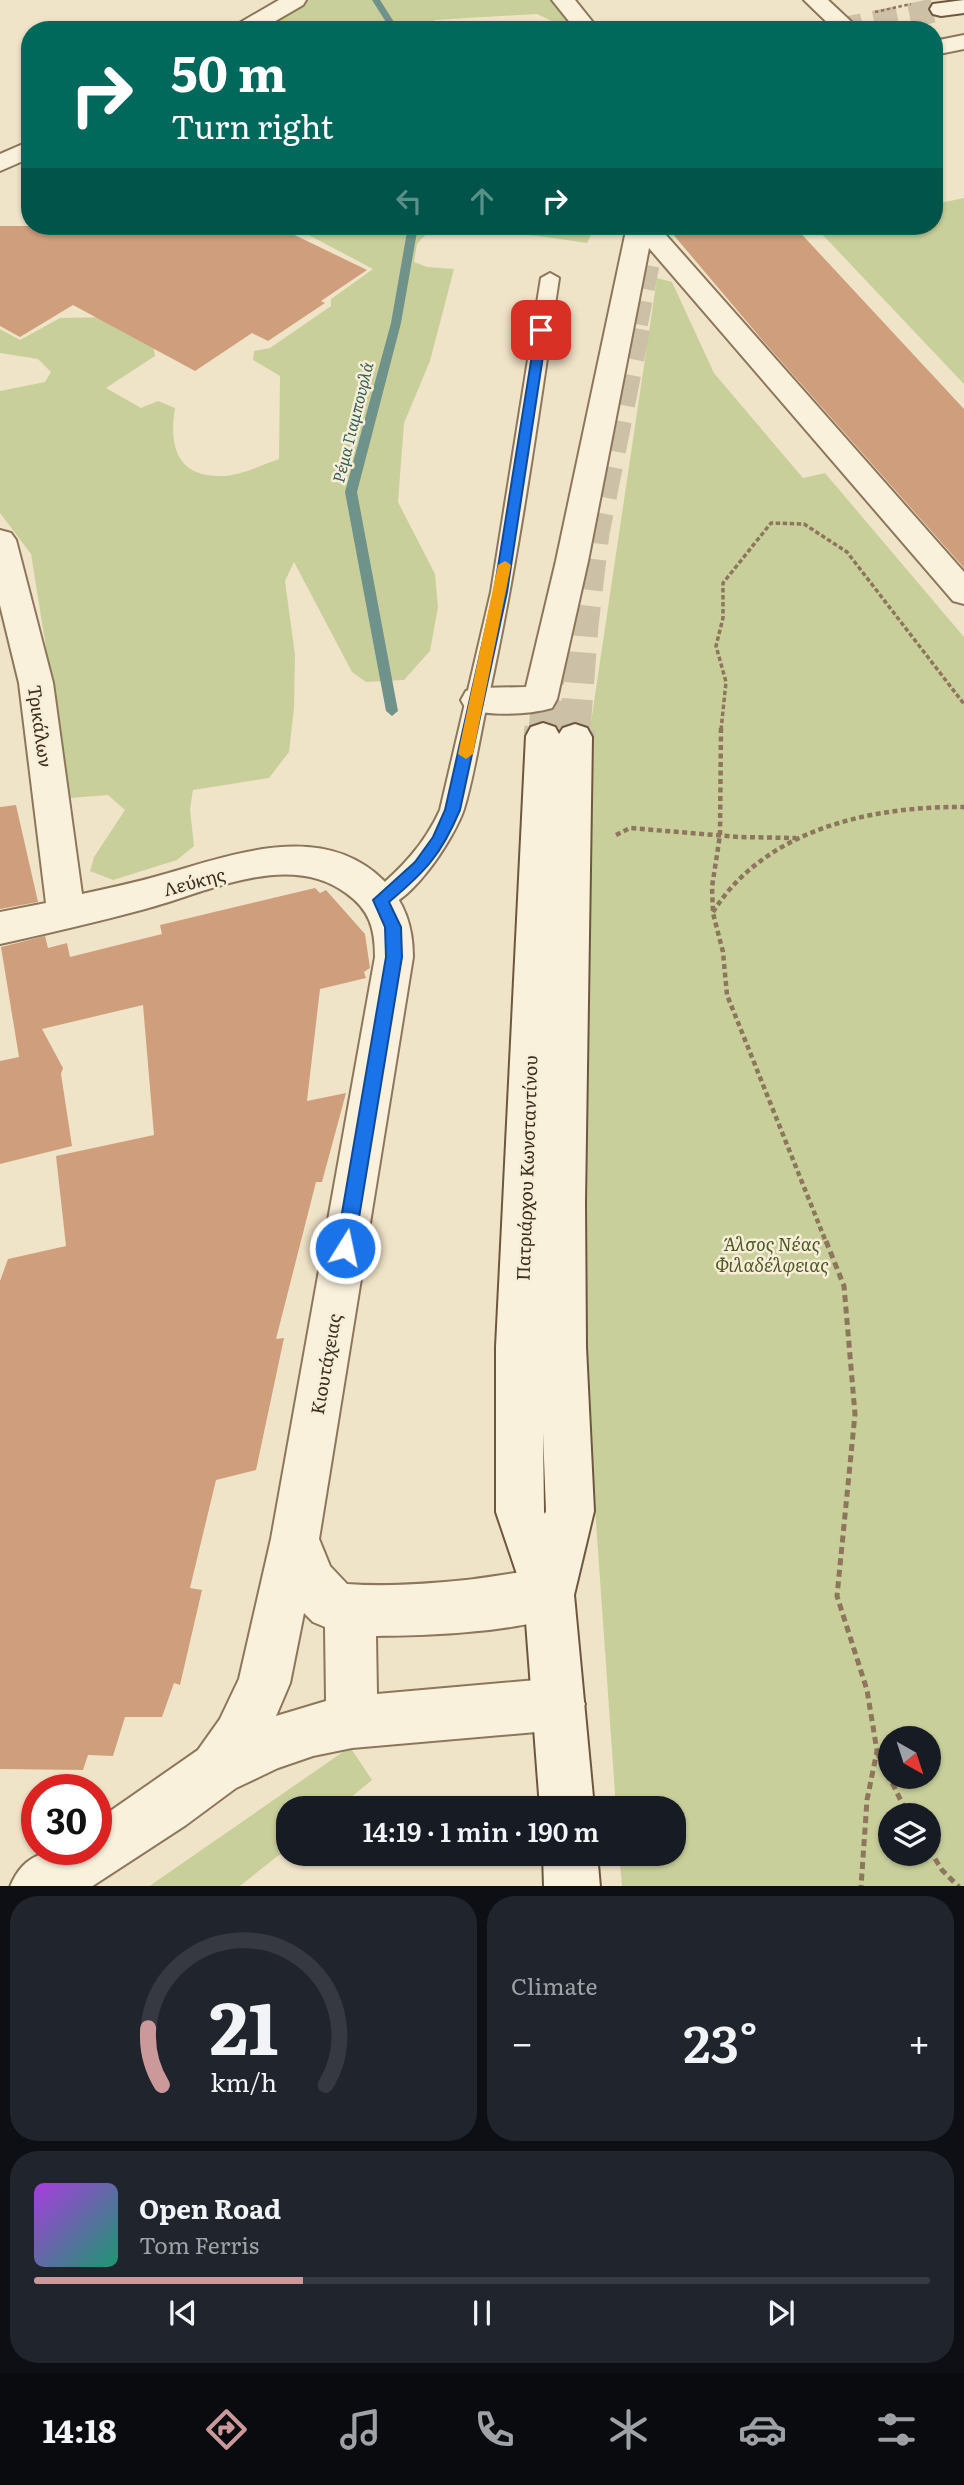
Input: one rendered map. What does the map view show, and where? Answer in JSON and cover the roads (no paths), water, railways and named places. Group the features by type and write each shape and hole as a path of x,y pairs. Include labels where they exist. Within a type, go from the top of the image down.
{"street":[{"path":"259,21 295,0"},
{"path":"563,0 580,21"},
{"path":"815,0 839,21"},
{"path":"943,46 964,42"},
{"path":"478,700 540,699 572,561 640,235"},
{"path":"650,235 964,593"},
{"name":"Τρικάλων","path":"0,540 36,683 66,915"},
{"name":"Πατριάρχου Κωνσταντίνου","path":"559,736 519,1347 519,1457 520,1512 550,1595 566,1796"},
{"name":"Λεύκης","path":"0,928 66,915 255,865 291,860 326,865 358,879 380,900"},
{"name":"Κιουτάχειας","path":"217,1769 239,1738 264,1683 295,1539 394,957 393,927 380,900"},
{"name":"Κιουτάχειας","path":"295,1539 303,1566 317,1590 332,1604 350,1611"},
{"path":"352,1722 350,1611 381,1612 550,1595"},
{"name":"Κιουτάχειας","path":"37,1886 125,1834 217,1769 270,1744 313,1730 352,1722 559,1704"},
{"path":"571,1866 572,1886"}],"lane":[{"path":"380,900 421,867 440,839 452,810 501,592 550,278"}],"waterway":[{"name":"Ρέμα Γιαμπουρλά","path":"376,0 389,21"},
{"name":"Ρέμα Γιαμπουρλά","path":"392,711 351,492 396,323 411,235"}],"tunnel":[{"path":"883,21 941,9"},
{"path":"636,324 653,235"},
{"path":"575,730 583,625 594,533 636,322"},
{"path":"544,730 551,658"},
{"path":"543,736 544,728"},
{"path":"575,737 576,728"}],"park label":[{"name":"Άλσος Νέας Φιλαδέλφειας","path":"772,1253"}]}
